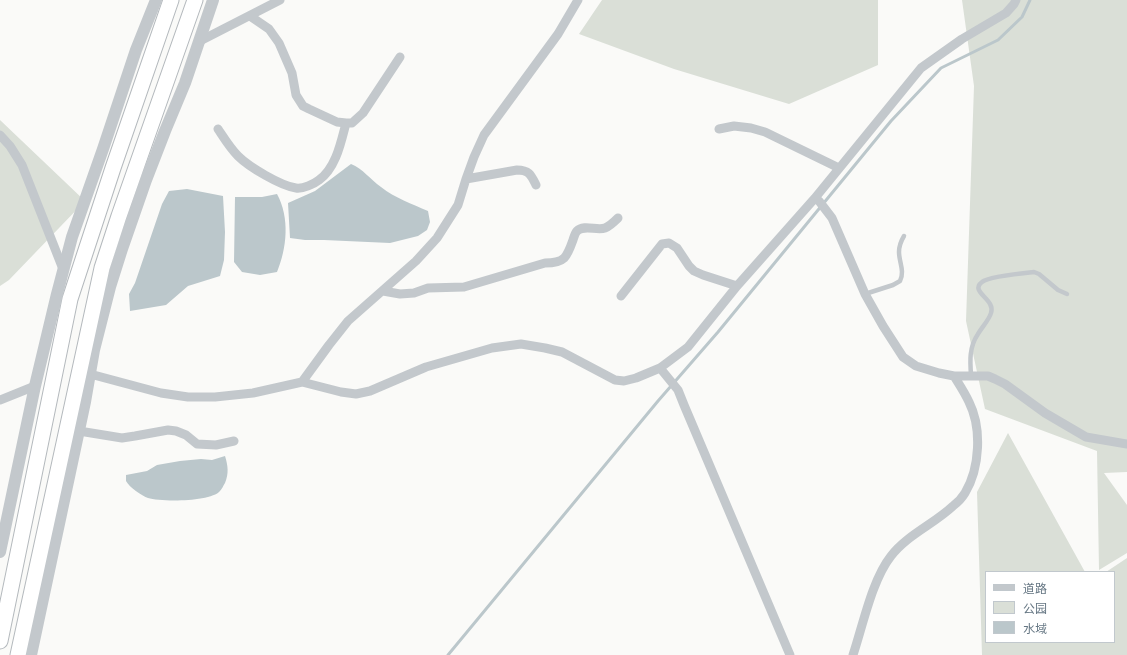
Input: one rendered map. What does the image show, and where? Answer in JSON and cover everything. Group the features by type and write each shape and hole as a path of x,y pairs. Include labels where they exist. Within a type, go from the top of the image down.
{"highway":[{"path":"0,641 70,299 171,0"},
{"path":"18,655 102,268 194,0"}],"street":[{"path":"0,552 35,386 72,237 136,50 156,0"},
{"path":"31,655 79,431 94,350 110,287 146,180 185,83 213,0"},
{"path":"198,42 280,0"},
{"path":"302,382 348,321 416,261 437,238 458,205 474,157 484,135 558,34 578,0"},
{"path":"90,374 161,393 188,397 215,397 253,393 302,382 341,392 356,394 370,391 426,367 492,348 521,344 562,352 615,380 636,378 660,368 688,347 737,286 817,199 839,168 921,68 962,39 1006,13 1016,0"},
{"path":"250,16 269,29 279,44 292,73 296,95 303,106 337,122 352,123 363,113 400,57"},
{"path":"218,129 237,156 256,171 287,185 298,188 308,186 319,180 328,171 337,156 346,123"},
{"path":"719,129 734,126 751,128 765,132 839,168"},
{"path":"0,135 10,146 22,165 63,269"},
{"path":"466,179 524,170 528,172 536,185"},
{"path":"817,199 828,212 838,231 865,294 903,357 916,366 940,373 954,376 988,376 1005,384 1045,413 1086,437 1127,444"},
{"path":"383,291 400,294 414,293 428,288 464,287 545,263 555,263 565,259 578,230 582,228 604,229 618,218"},
{"path":"621,296 662,244 669,243 677,248 694,271 703,276 737,286"},
{"path":"660,368 678,390 790,655"},
{"path":"853,655 873,590 891,556 902,544 952,507 964,494 970,482 976,461 978,433 970,402 954,376"},
{"path":"0,400 35,386"},
{"path":"79,431 122,438 168,430 186,435 197,444 216,445 234,441"}],"lane":[{"path":"865,294 893,285 900,281 902,273 899,252 904,236"},
{"path":"971,375 970,357 972,345 976,336 992,312 992,306 980,293 979,286 982,282 991,279 1034,272 1039,274 1058,290 1067,294"}],"green space":[{"path":"602,0 878,0 878,65 789,104 674,69 579,34"},
{"path":"962,0 1127,0 1127,472 1104,473 1127,505 1127,553 1099,570 1097,451 985,409 966,321 974,86"},
{"path":"0,120 85,201 9,280 0,286"},
{"path":"1008,433 1084,571 985,571 985,643 1115,643 1115,571 1108,571 1127,558 1127,655 982,655 977,492"}],"water":[{"path":"351,164 386,191 428,211 430,222 427,230 418,236 390,243 305,240 290,238 288,203 315,191"},
{"path":"187,189 223,196 225,232 224,260 220,276 188,286 166,305 130,311 129,294 135,283 162,204 169,191"},
{"path":"277,194 284,213 286,233 283,253 277,272 260,275 242,272 234,262 235,197 262,197"},
{"path":"225,456 228,470 227,476 220,491 215,495 186,500 154,499 142,495 126,481 126,475 147,471 157,465 201,459 212,460"}],"waterway":[{"path":"448,655 658,401 718,332 891,121 941,68 998,40 1022,17 1030,0"}]}
